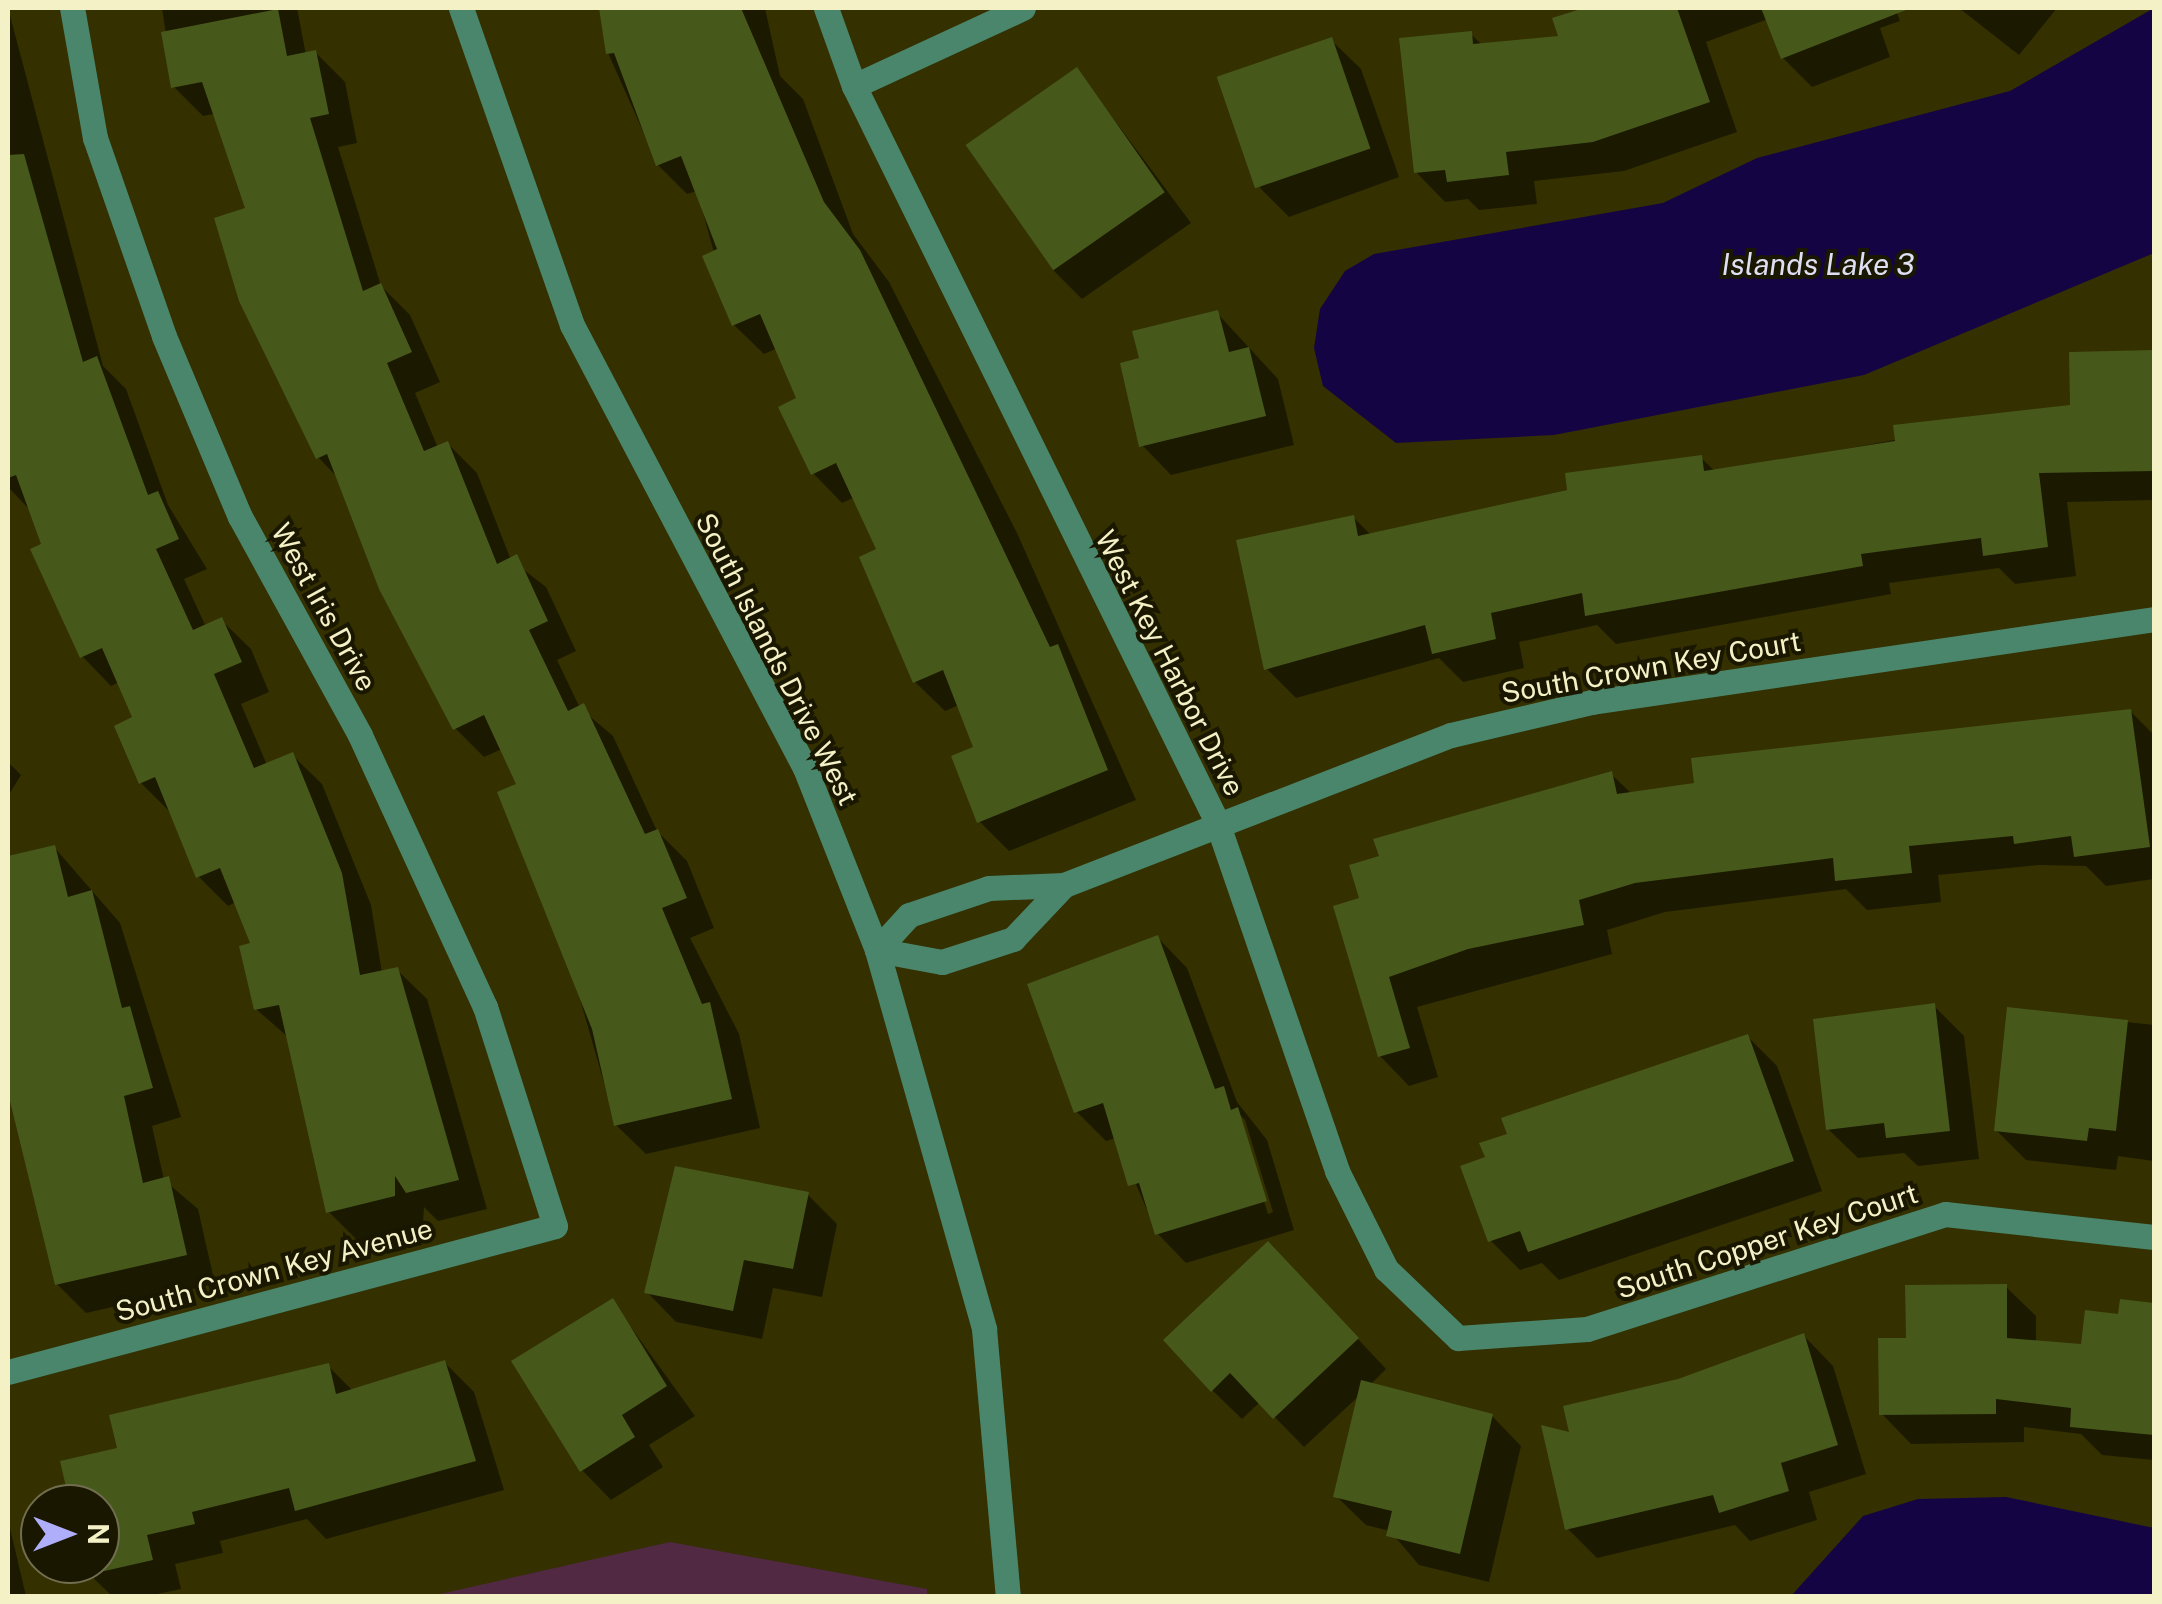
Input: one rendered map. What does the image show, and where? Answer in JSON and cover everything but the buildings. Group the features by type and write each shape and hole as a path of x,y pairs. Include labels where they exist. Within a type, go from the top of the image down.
{"street":[{"name":"West Iris Drive","path":"72,8 96,138 164,336 240,516 360,734 484,1007 555,1226"},
{"name":"South Islands Drive West","path":"460,8 572,325 805,768 877,950 984,1330 1008,1596"},
{"name":"West Key Harbor Drive","path":"826,8 854,86 1217,822 1337,1171 1386,1269 1458,1338"},
{"path":"854,86 1022,8"},
{"name":"South Crown Key Court","path":"877,950 908,915 989,888 1064,885 1217,822 1452,734 1592,702 2154,619"},
{"name":"South Crown Key Court","path":"877,950 942,962 1013,939 1064,885"},
{"name":"South Copper Key Court","path":"1458,1338 1587,1330 1945,1214 2154,1237"},
{"name":"South Crown Key Avenue","path":"8,1372 555,1226"}],"shaded area":[{"path":"670,1542 927,1589 927,1596 431,1596"}],"water":[{"name":"Islands Lake 3","path":"2154,8 2154,253 1864,375 1554,435 1396,443 1323,386 1314,348 1320,309 1345,271 1374,254 1663,203 1757,158 2010,91"},
{"path":"2006,1497 2154,1528 2154,1596 1791,1596 1863,1516 1918,1499"}]}
